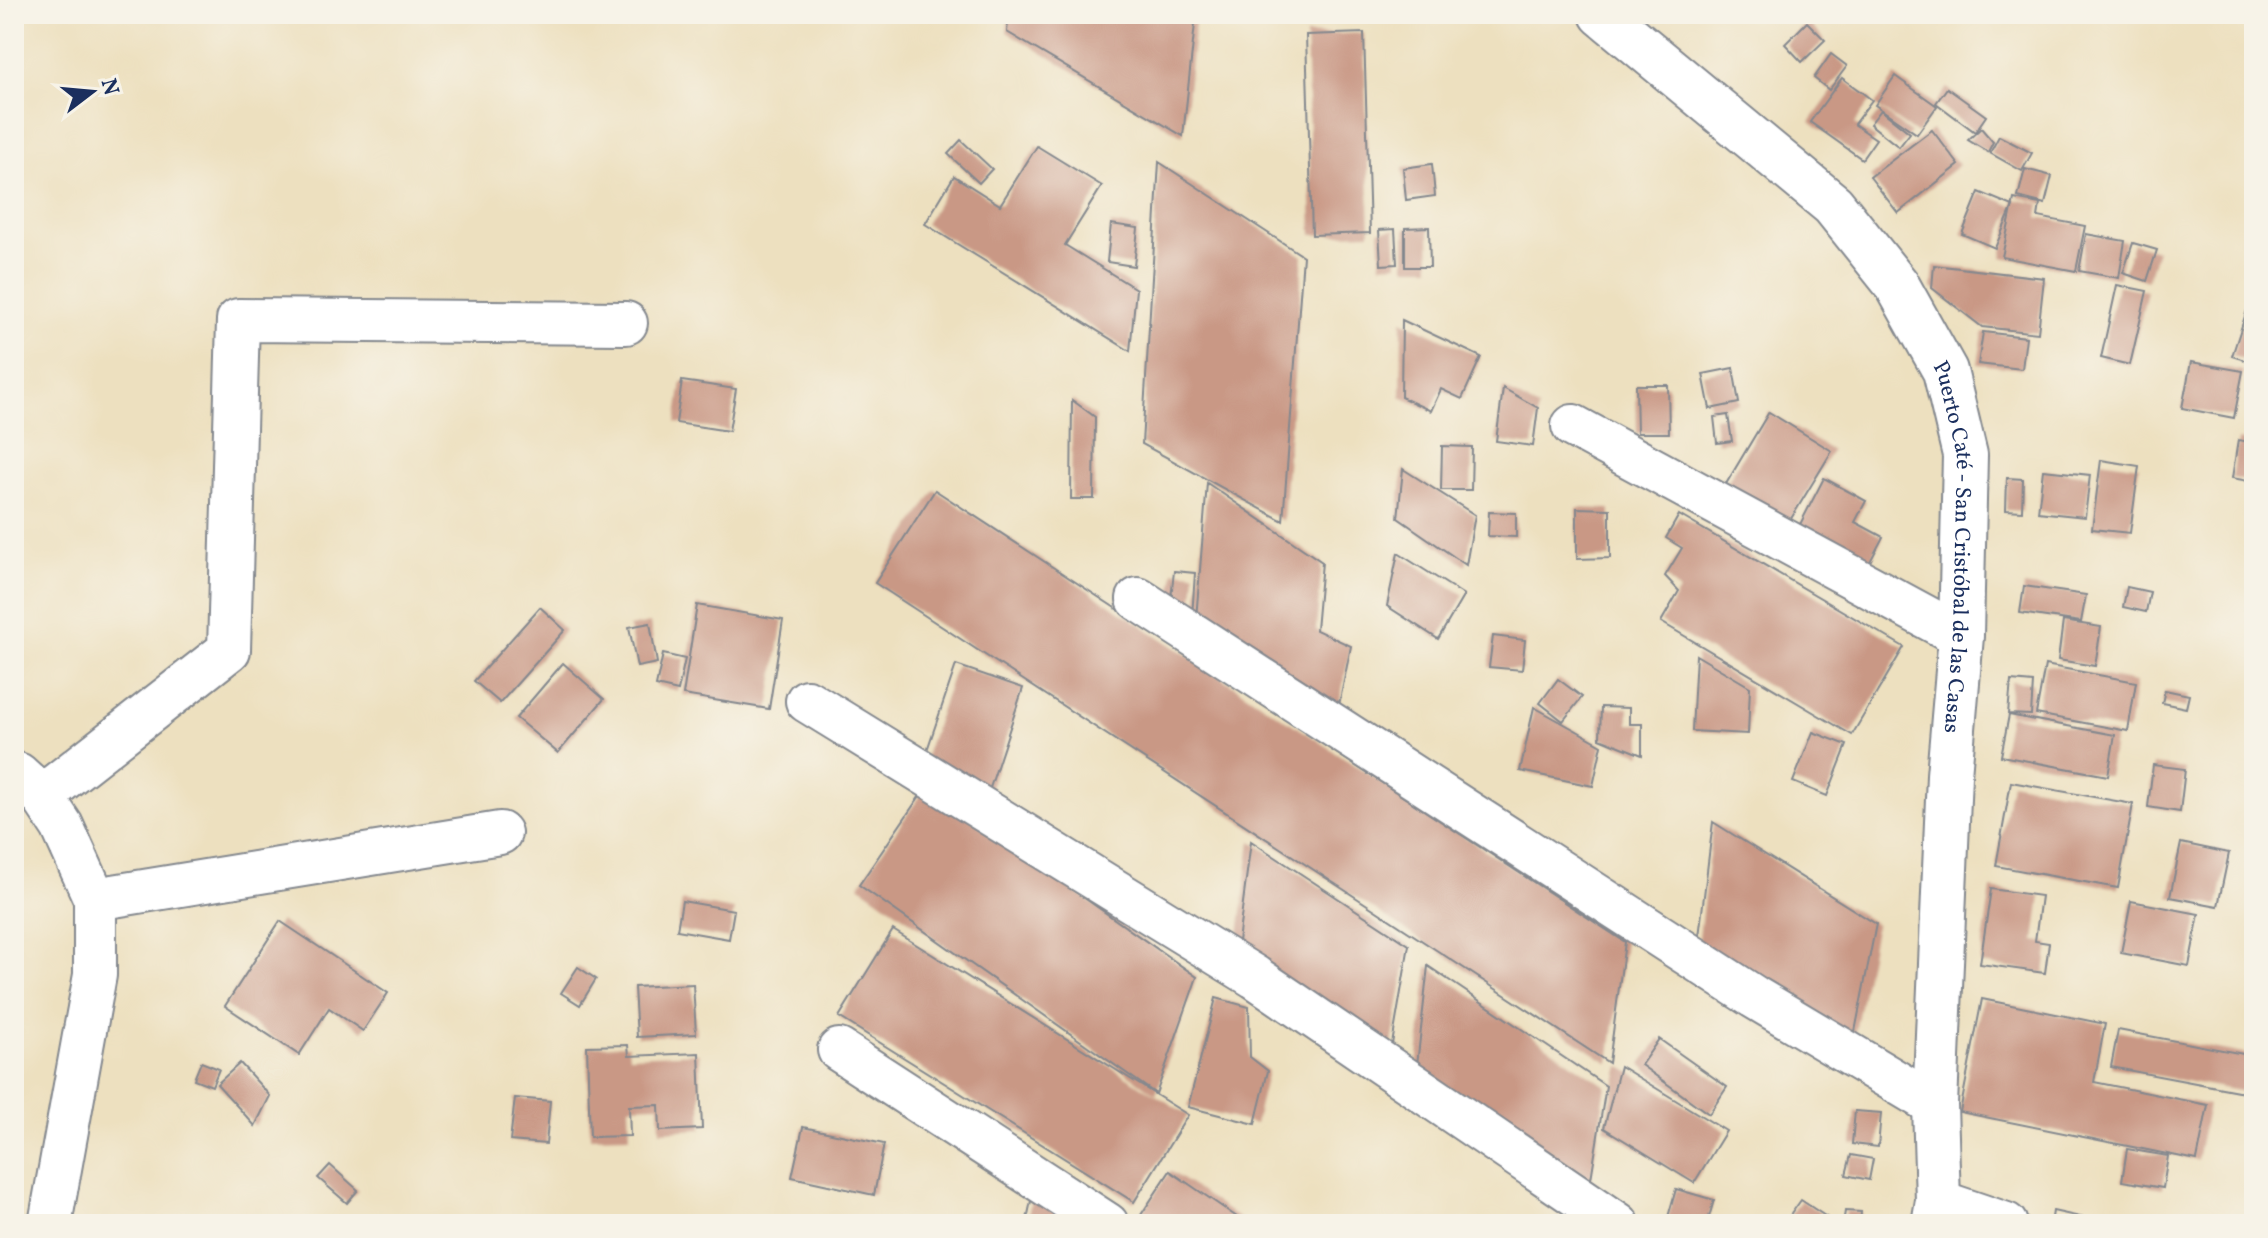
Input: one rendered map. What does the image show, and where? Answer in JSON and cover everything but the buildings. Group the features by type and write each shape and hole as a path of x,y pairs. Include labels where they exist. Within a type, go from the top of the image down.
{"main road":[{"name":"Puerto Caté - San Cristóbal de las Casas","path":"1602,14 1833,205 1897,285 1945,371 1965,455 1961,636 1949,775 1935,1105 1936,1212"}],"street":[{"path":"50,1224 95,975 95,899 62,826 28,785 229,650 238,320 626,323"},
{"path":"1573,426 1961,636"},
{"path":"1138,599 1754,997 1935,1105"},
{"path":"807,701 1255,977 1618,1224"},
{"path":"95,899 500,833"},
{"path":"839,1050 1107,1224"},
{"path":"1936,1212 2006,1224"}]}
